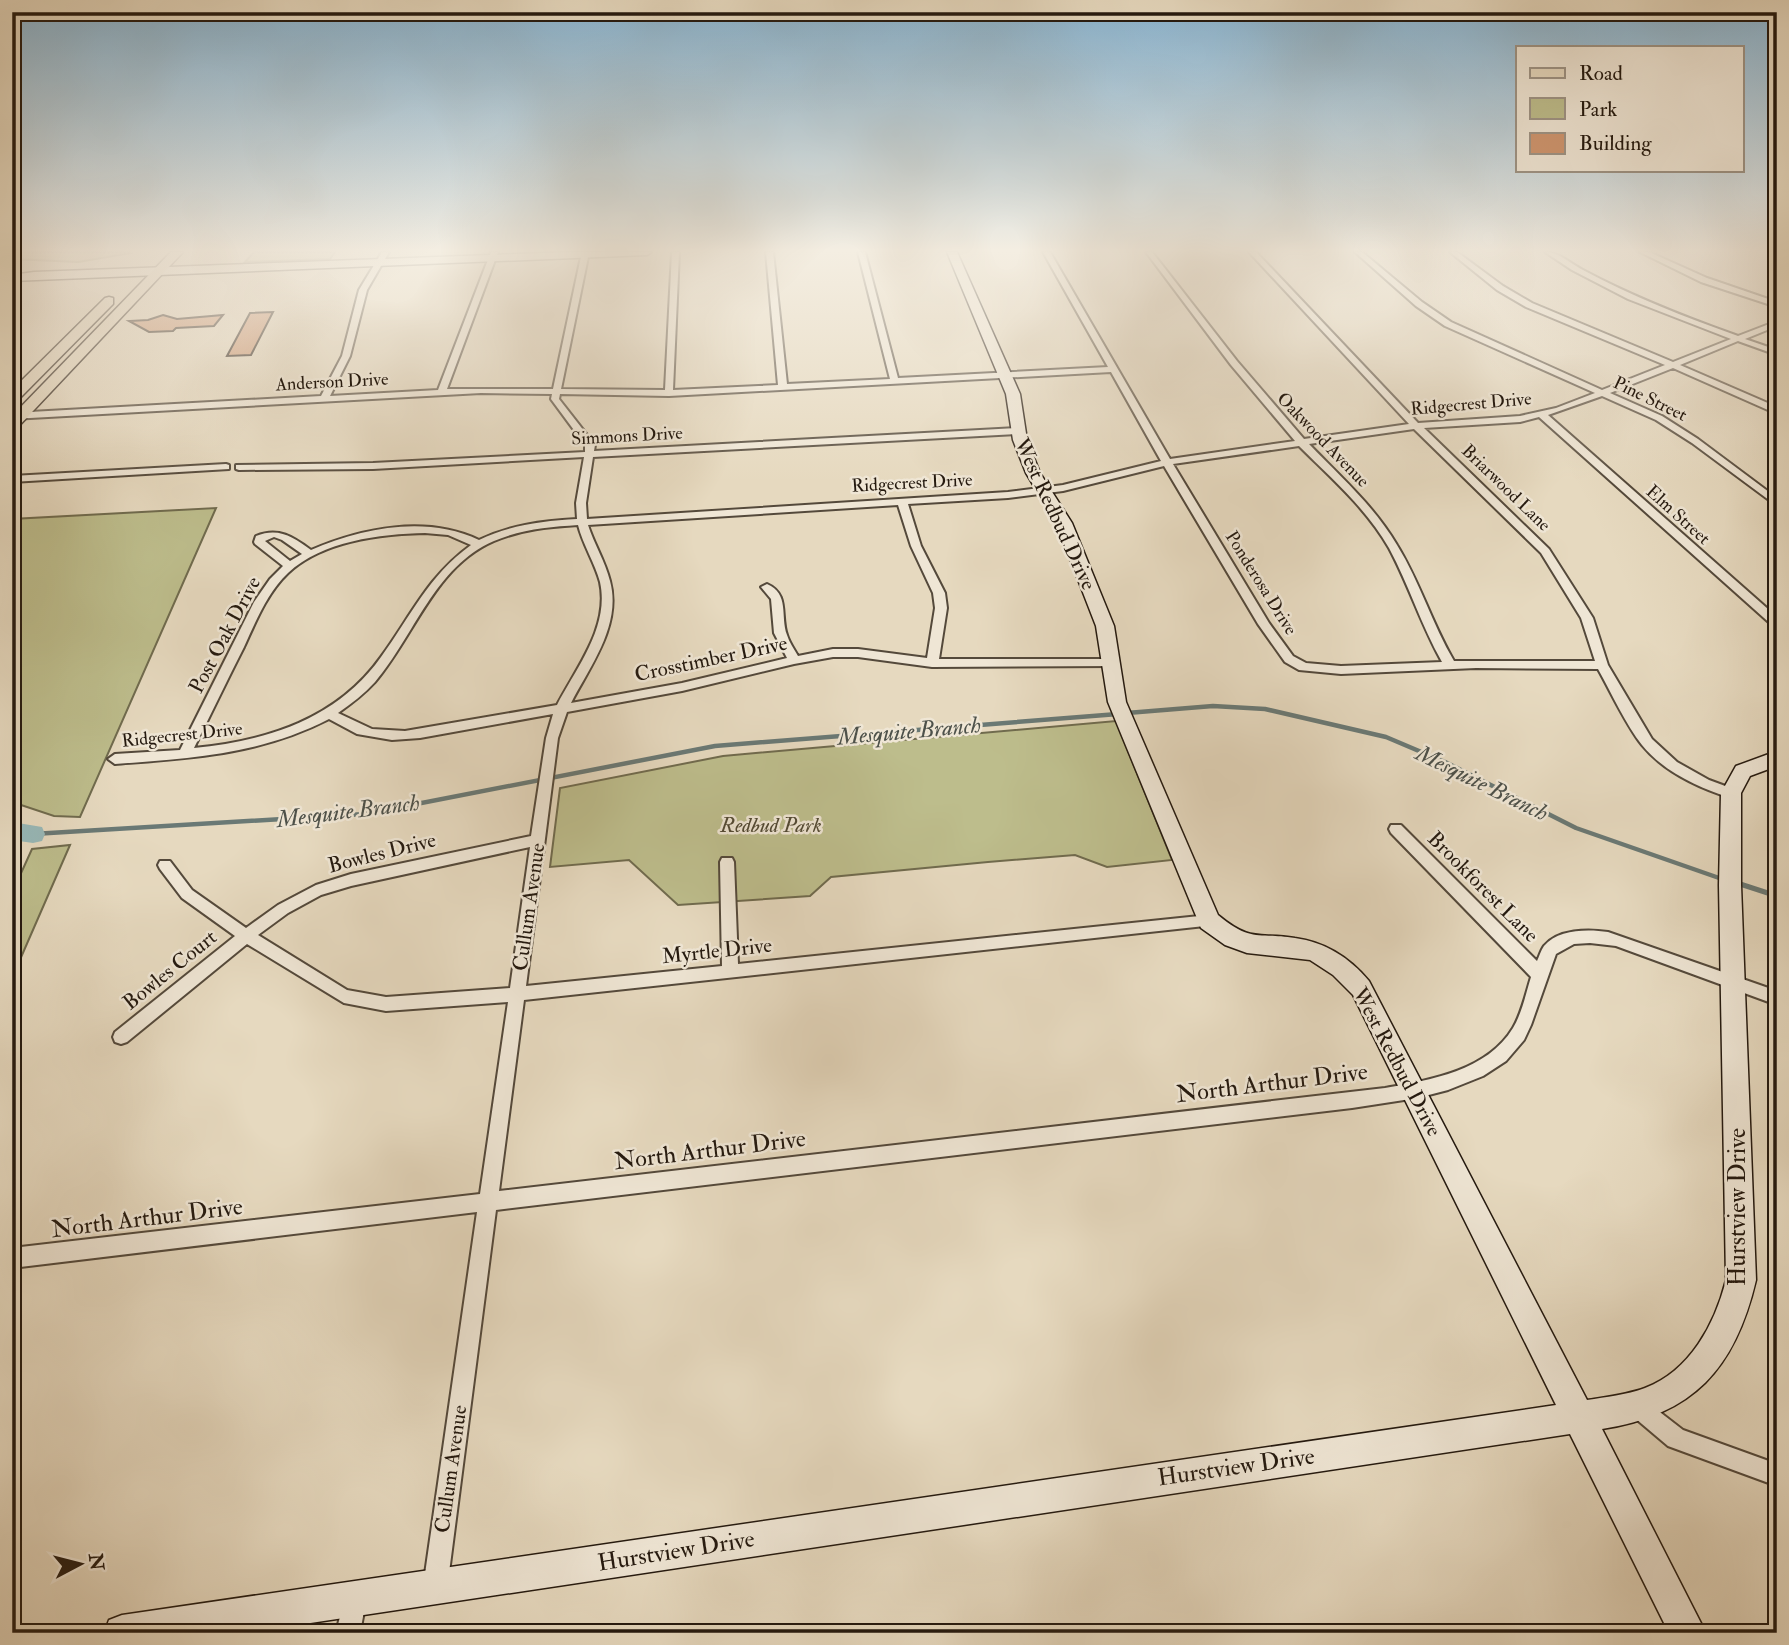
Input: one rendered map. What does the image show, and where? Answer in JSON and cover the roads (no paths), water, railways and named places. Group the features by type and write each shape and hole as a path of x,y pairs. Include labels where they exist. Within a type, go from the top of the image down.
{"main road":[{"path":"12,398 81,329"},
{"path":"15,418 102,329"}],"street":[{"path":"324,398 346,356 353,329"},
{"path":"442,392 465,329"},
{"path":"569,329 556,391 557,404 587,438 590,454"},
{"path":"669,393 672,329"},
{"path":"777,329 783,387"},
{"path":"881,329 895,382"},
{"name":"West Redbud Drive","path":"985,329 1017,409 1017,430 1033,473 1064,523 1105,626 1117,702 1125,725 1209,921 1224,933 1245,943 1261,947 1300,948 1333,960 1361,988 1688,1633"},
{"name":"Ponderosa Drive","path":"1092,329 1167,462 1264,624 1289,659 1303,667 1341,670 1450,665 1602,665"},
{"name":"Oakwood Avenue","path":"1208,329 1253,388 1301,442 1337,475 1386,535 1416,594 1432,637 1450,665"},
{"name":"Briarwood Lane","path":"1324,329 1416,426 1545,551 1587,618 1602,665 1638,730 1658,754 1704,783 1731,793"},
{"name":"Pine Street","path":"1459,329 1678,429 1777,503"},
{"path":"1585,329 1741,393 1777,411"},
{"path":"1713,329 1777,353"},
{"name":"Ridgecrest Drive","path":"115,759 231,750 256,745 285,735 328,713 352,697 369,680 437,580 451,564 478,544 536,525 1045,491 1167,462 1416,426 1520,419 1559,410 1762,329"},
{"name":"Anderson Drive","path":"15,418 442,392 669,393 1115,369"},
{"path":"1559,410 1559,430"},
{"name":"Elm Street","path":"1542,415 1777,623"},
{"name":"Simmons Drive","path":"239,467 373,466 1017,430"},
{"name":"Cullum Avenue","path":"435,1588 552,737 561,709 593,652 608,603 602,568 582,520 590,454"},
{"path":"12,479 226,467"},
{"path":"902,501 916,546 939,593 941,608 932,663"},
{"name":"Post Oak Drive","path":"186,754 260,602 272,584 290,566 309,554 364,536 422,530 445,531 478,544"},
{"path":"290,566 264,548 259,542 260,537 277,533 283,535 309,554"},
{"path":"767,587 777,597 780,633 794,660"},
{"name":"Crosstimber Drive","path":"328,713 361,733 394,737 682,687 833,653 858,653 932,663 1110,663"},
{"path":"1731,793 1743,771 1777,758"},
{"name":"Hurstview Drive","path":"122,1633 1580,1417 1658,1399 1684,1383 1724,1336 1737,1302 1741,1280 1730,900 1731,793"},
{"name":"Brookforest Lane","path":"1396,829 1539,974"},
{"name":"Bowles Drive","path":"246,936 284,909 316,891 351,880 539,840"},
{"path":"727,862 730,970"},
{"name":"Myrtle Drive","path":"164,865 187,894 246,936 330,989 386,1004 517,994 1209,921"},
{"name":"Bowles Court","path":"121,1037 246,936"},
{"name":"North Arthur Drive","path":"12,1258 1296,1106 1448,1083 1477,1072 1499,1056 1518,1035 1549,950 1561,940 1575,936 1617,940 1733,982"},
{"path":"1733,982 1777,998"},
{"path":"1636,1406 1676,1438 1777,1475"},
{"path":"348,1633 354,1599"}],"waterway":[{"name":"Mesquite Branch","path":"1127,713 1213,706 1265,709 1386,737 1445,762 1576,828 1722,879"},
{"name":"Mesquite Branch","path":"33,834 365,814 715,746 1118,714"},
{"name":"Mesquite Branch","path":"12,831 33,834"},
{"name":"Mesquite Branch","path":"1737,883 1777,896"}],"park label":[{"name":"Redbud Park","path":"771,825"}]}
